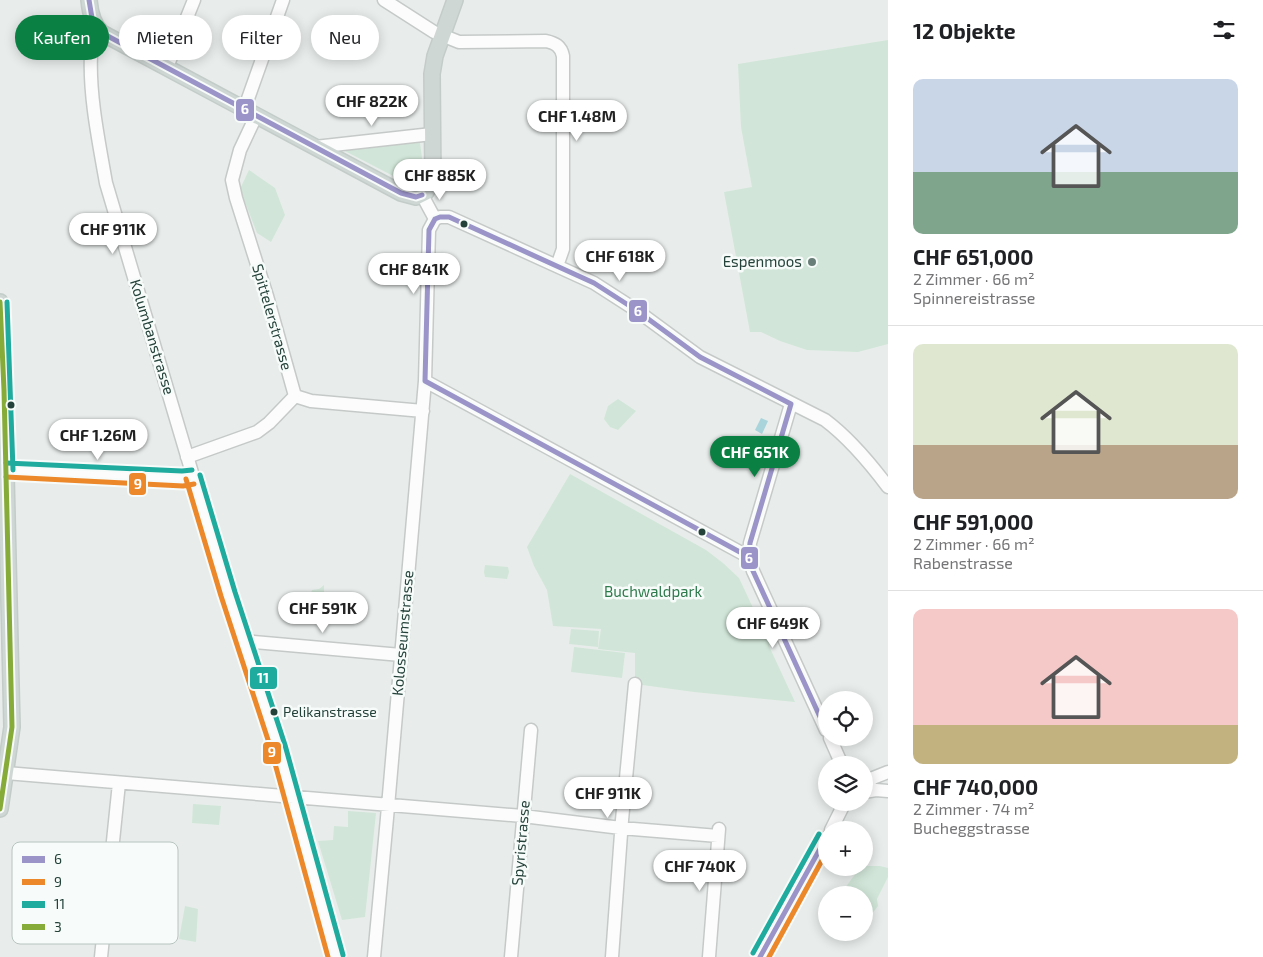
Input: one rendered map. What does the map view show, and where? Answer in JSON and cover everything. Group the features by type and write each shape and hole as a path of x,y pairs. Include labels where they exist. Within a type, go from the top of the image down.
{"main road":[{"path":"89,0 92,15"},
{"path":"109,37 401,193 411,196 422,195 431,186 433,178 432,74 435,56 455,0"},
{"path":"0,302 4,658 12,727 0,809"}],"street":[{"path":"167,67 194,0"},
{"name":"Spittelerstrasse","path":"283,0 232,180 236,198 268,296 295,396"},
{"path":"384,0 442,36 458,42 546,41 558,46 562,50 563,249 556,266"},
{"name":"Kolumbanstrasse","path":"90,60 97,132 106,183 193,477 275,740 336,957"},
{"path":"315,147 432,134"},
{"path":"422,195 435,220 440,217 449,217 606,290 700,357 825,420 836,428 874,468 888,487"},
{"name":"Kolosseumstrasse","path":"374,957 423,411 429,230 435,220"},
{"path":"425,381 749,557"},
{"path":"188,457 258,432 269,424 295,396 311,401 423,411"},
{"path":"791,404 752,535 749,557 753,572 818,713"},
{"path":"3,470 183,479 193,477"},
{"path":"243,641 401,655"},
{"path":"612,957 621,828 635,684"},
{"name":"Spyristrasse","path":"511,957 532,730"},
{"path":"873,779 888,772"},
{"path":"6,773 523,816 621,828 719,832 709,957"},
{"path":"113,842 119,783"},
{"path":"873,790 888,791"},
{"path":"760,957 818,852"},
{"path":"101,957 102,944"}],"green space":[{"path":"888,40 888,344 858,352 807,350 761,332 750,332 724,192 752,187 741,127 738,64"},
{"path":"420,143 422,171 416,180 410,181 401,180 343,150 383,144"},
{"path":"249,170 275,188 285,215 271,242 257,233 240,189"},
{"path":"618,399 636,411 618,430 610,427 604,419 608,406"},
{"name":"Buchwaldpark","path":"570,474 706,550 739,578 795,702 635,684 635,653 598,649 601,629 553,626 547,590 534,566 527,547"},
{"path":"485,565 508,567 507,579 485,577"},
{"path":"324,585 324,595 326,598 320,610 321,619 318,620 311,618 307,614 307,606 312,590 319,589"},
{"path":"571,629 599,631 598,647 569,644"},
{"path":"574,647 625,653 622,678 571,672"},
{"path":"193,804 221,806 219,825 192,823"},
{"path":"348,811 376,813 365,917 342,920 318,841 333,840 334,826 348,827"},
{"path":"873,866 888,868 888,877 877,899 878,906 873,912 873,886 847,886 854,876 873,876"},
{"path":"185,906 198,909 196,942 179,939"}],"water":[{"path":"761,418 768,421 762,434 755,430"}],"transit line":[{"name":"6","path":"89,0 92,18 102,33 401,193 416,197 422,195"},
{"name":"6","path":"435,219 449,217 594,283 636,310 700,357 791,404 750,543 749,557 753,571 818,713"},
{"name":"6","path":"435,219 429,230 425,381 749,557"},
{"name":"3","path":"0,302 4,390 12,727 0,809"},
{"name":"11","path":"7,302 13,470"},
{"name":"11","path":"6,463 192,470"},
{"name":"11","path":"200,475 235,592 285,745 343,955"},
{"name":"9","path":"6,477 183,486 194,484"},
{"name":"9","path":"186,479 221,596 271,749 328,957"},
{"name":"11","path":"753,953 818,836"},
{"name":"6","path":"760,957 818,852"},
{"name":"9","path":"769,957 818,868"}],"place":[{"name":"Espenmoos","path":"812,262"},
{"name":"Pelikanstrasse","path":"274,712"}]}
